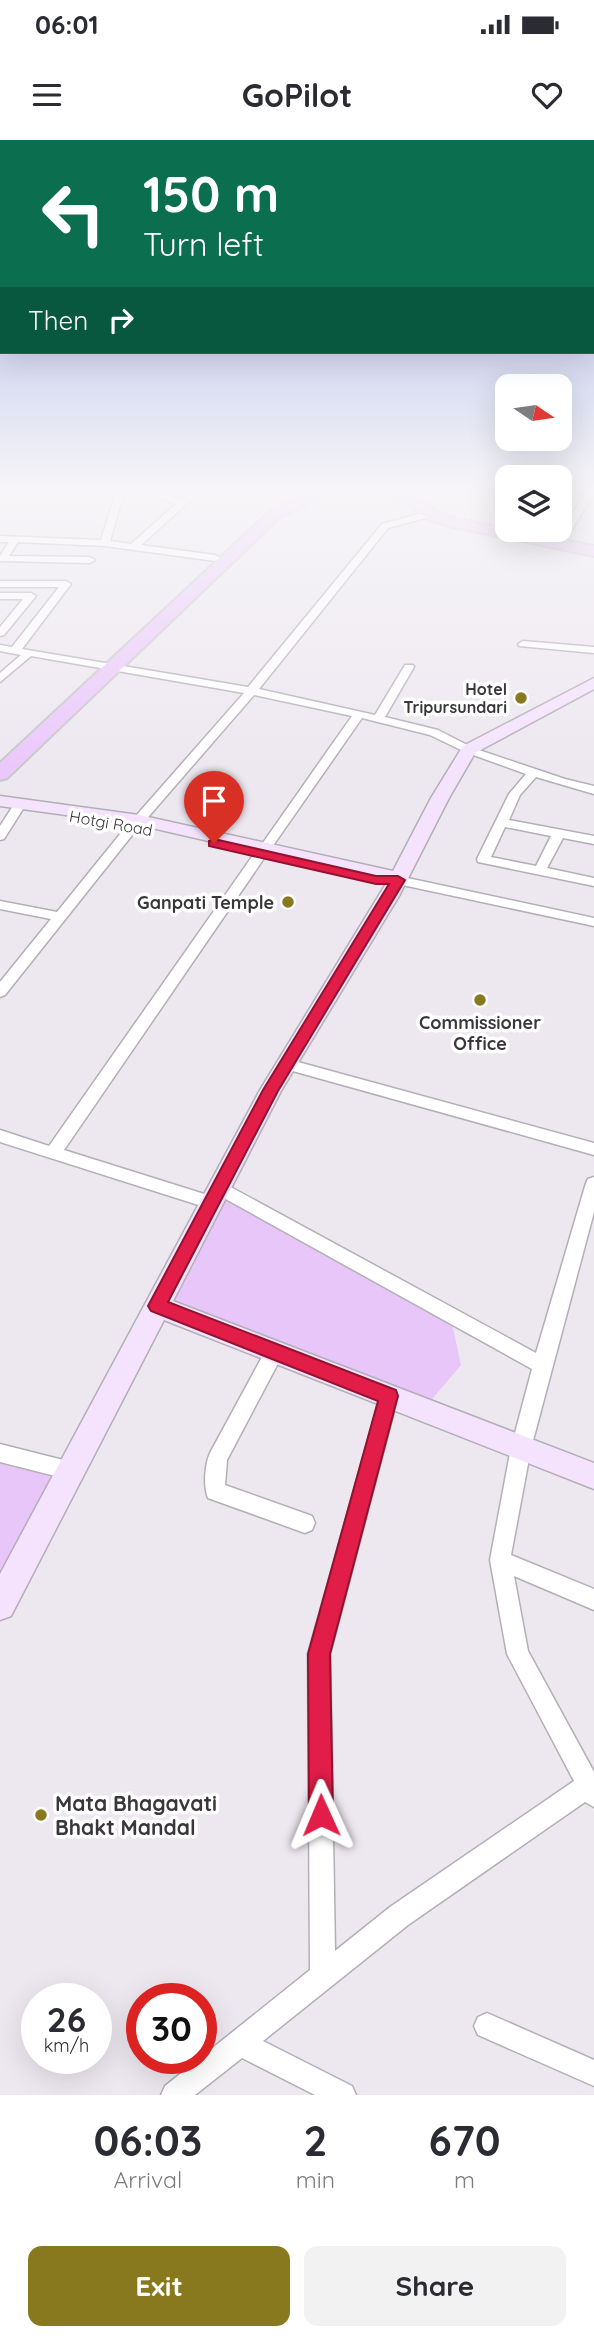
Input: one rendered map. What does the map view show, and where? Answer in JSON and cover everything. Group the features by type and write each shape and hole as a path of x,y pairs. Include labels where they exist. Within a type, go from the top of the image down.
{"main road":[{"path":"0,774 190,583"},
{"path":"0,757 198,583"},
{"path":"0,1605 215,1195 287,1064 398,880 440,798 469,750 594,682"},
{"name":"Hotgi Road","path":"0,801 136,823 264,851 376,880 398,880"},
{"name":"Hotgi Road","path":"9,808 136,823"},
{"path":"157,1306 594,1476"}],"street":[{"path":"0,992 136,823 251,691 339,583"},
{"path":"0,584 66,584 15,650"},
{"path":"0,596 31,596 0,633"},
{"path":"523,644 594,650"},
{"path":"0,648 251,691 359,714 434,732 469,750 594,790"},
{"path":"0,679 29,653"},
{"path":"379,719 409,667"},
{"path":"53,1153 359,714"},
{"path":"534,772 515,794 483,859 590,881 594,867"},
{"path":"0,836 9,808"},
{"path":"501,821 594,840"},
{"path":"540,870 559,833"},
{"path":"398,880 594,922"},
{"path":"0,905 61,917"},
{"path":"287,1064 590,1144"},
{"path":"0,1136 53,1153 215,1195 542,1365"},
{"path":"174,2095 399,1916 592,1790 518,1654 500,1560 521,1448 594,1183"},
{"path":"275,1352 217,1459 215,1491 305,1523"},
{"path":"323,1976 319,1654 389,1396"},
{"path":"0,1453 71,1471"},
{"path":"500,1560 594,1600"},
{"path":"487,2026 594,2073"},
{"path":"240,2043 343,2095"}],"shaded area":[{"path":"219,1188 450,1314 461,1365 423,1410 157,1306"},
{"path":"0,1446 71,1471 0,1581"}],"place":[{"name":"Hotel Tripursundari","path":"521,698"},
{"name":"Ganpati Temple","path":"288,902"},
{"name":"Commissioner Office","path":"480,1000"},
{"name":"Mata Bhagavati Bhakt Mandal","path":"41,1815"}],"route":[{"path":"214,843 376,880 398,880 271,1090 157,1306 389,1396 319,1654 321,1815"}]}
